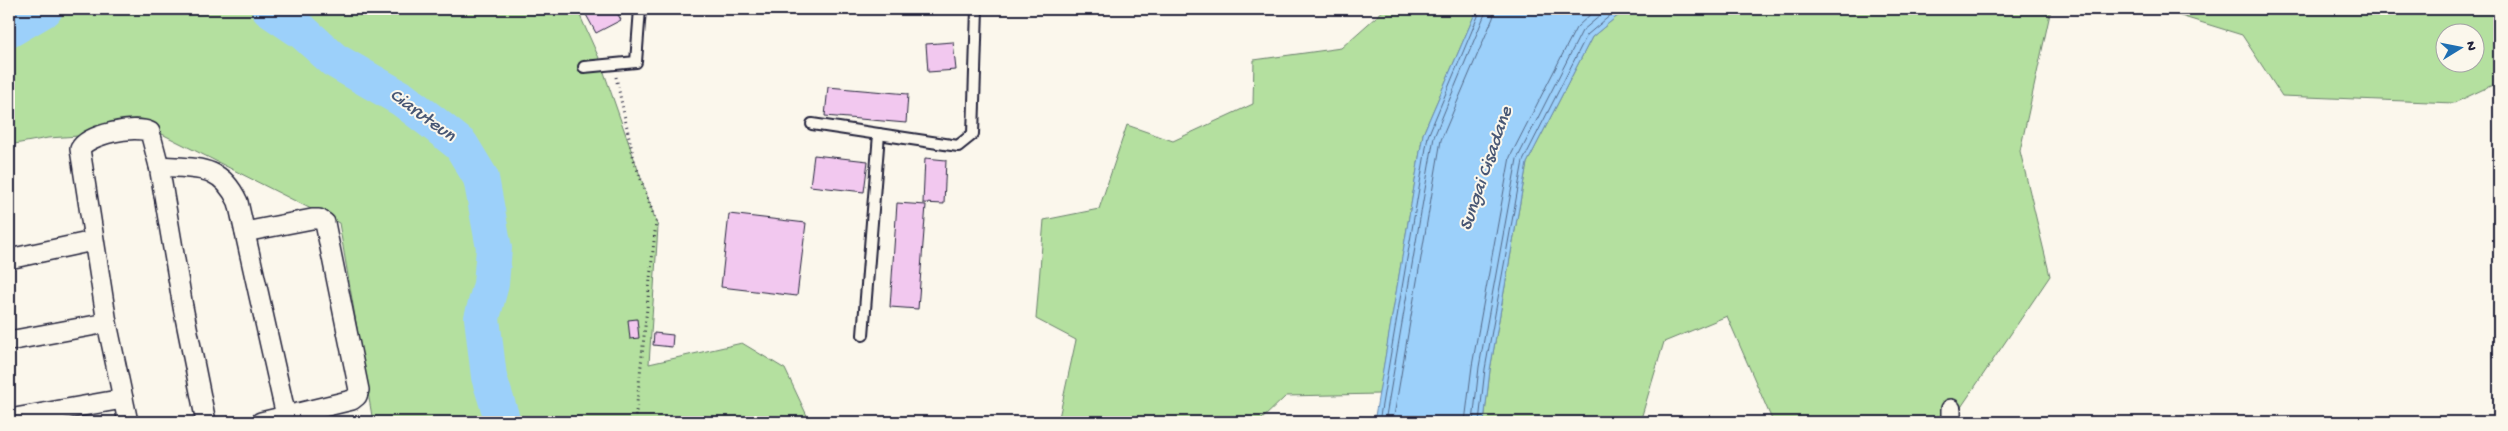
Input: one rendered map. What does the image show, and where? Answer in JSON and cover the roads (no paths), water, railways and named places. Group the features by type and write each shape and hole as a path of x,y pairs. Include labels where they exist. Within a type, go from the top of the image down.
{"street":[{"path":"128,422 107,323 82,172 80,149 89,139 143,128 150,132 159,166 206,422"},
{"path":"159,166 202,169 218,175 231,186 238,202 286,416"},
{"path":"245,232 312,219 319,219 325,223 359,390 357,396 352,400 261,422"},
{"path":"9,259 93,241"},
{"path":"9,342 107,323"},
{"path":"9,418 124,399"}],"lane":[{"path":"584,67 636,62 640,9"},
{"path":"812,124 958,146 973,134 977,9"},
{"path":"863,335 879,134"}],"water":[{"name":"Sungai Cisadane","path":"1477,9 1626,9 1592,37 1527,163 1490,370 1484,422 1374,422 1423,134"}],"waterway":[{"name":"Ciaruteun","path":"9,30 45,9"},
{"name":"Ciaruteun","path":"269,9 303,32 334,60 402,99 431,121 461,145 481,178 494,248 491,284 482,318 489,377 503,422"}]}
